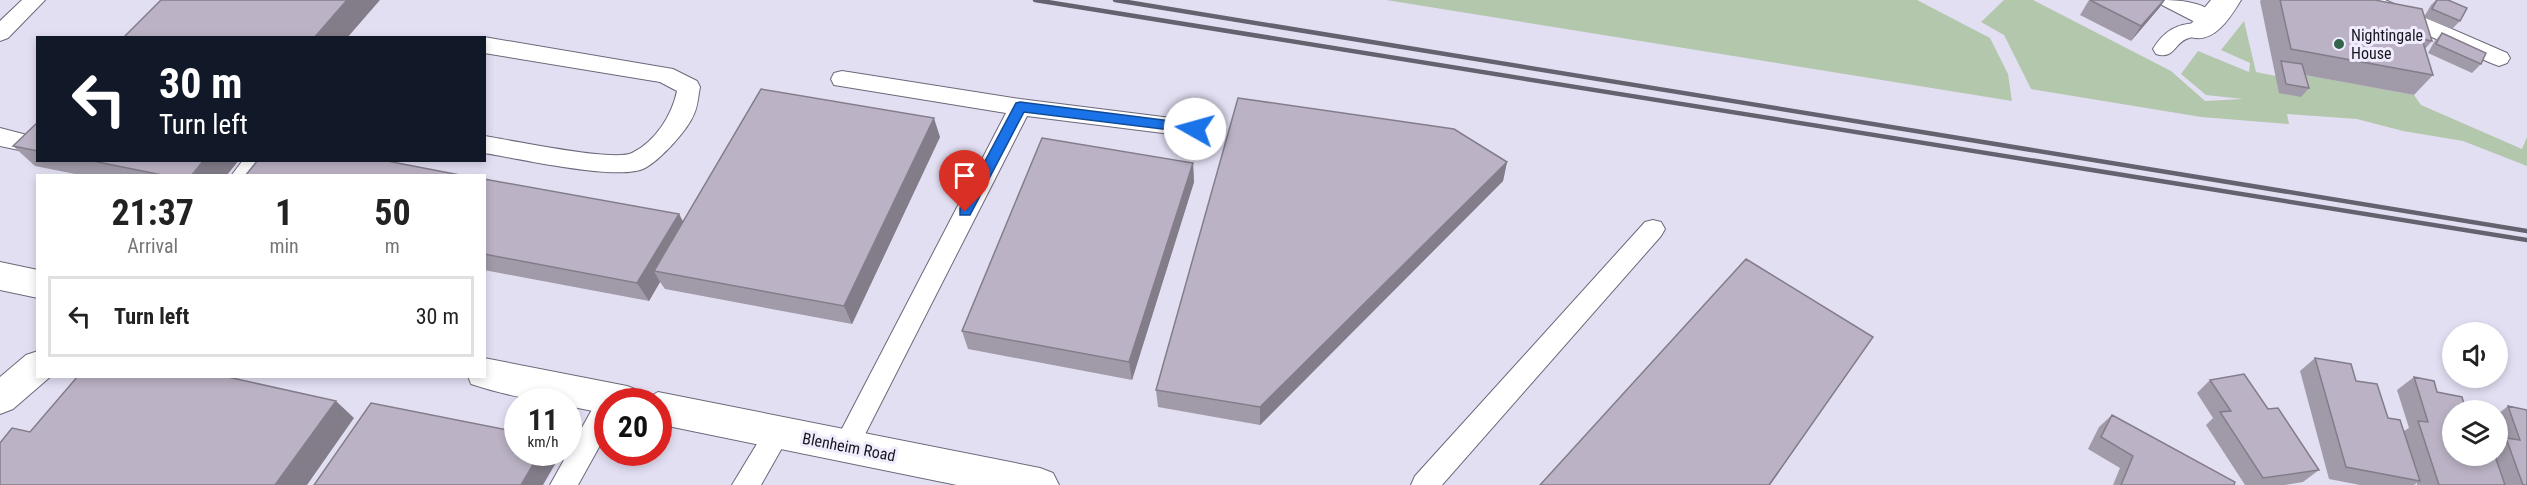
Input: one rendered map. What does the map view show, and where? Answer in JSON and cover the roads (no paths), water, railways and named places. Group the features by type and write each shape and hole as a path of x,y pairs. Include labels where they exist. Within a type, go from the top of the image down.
{"street":[{"path":"0,276 36,284"},
{"path":"0,398 36,368"},
{"path":"486,373 594,398"},
{"name":"Blenheim Road","path":"672,411 1040,485"}],"lane":[{"path":"0,33 35,0"},
{"path":"2169,0 2212,17"},
{"path":"2366,0 2499,58"},
{"path":"2164,49 2181,31 2212,17"},
{"path":"486,45 664,75 689,87 684,113 664,139 637,162 608,164 486,144"},
{"path":"842,79 1020,107 1195,129"},
{"path":"846,446 1020,107"},
{"path":"244,174 256,162"},
{"path":"1425,485 1653,229"},
{"path":"746,485 778,432"},
{"path":"564,485 594,435"}],"railway":[{"path":"1035,0 2527,240"},
{"path":"1115,0 2527,231"}],"place":[{"name":"Nightingale House","path":"2339,44"}]}
